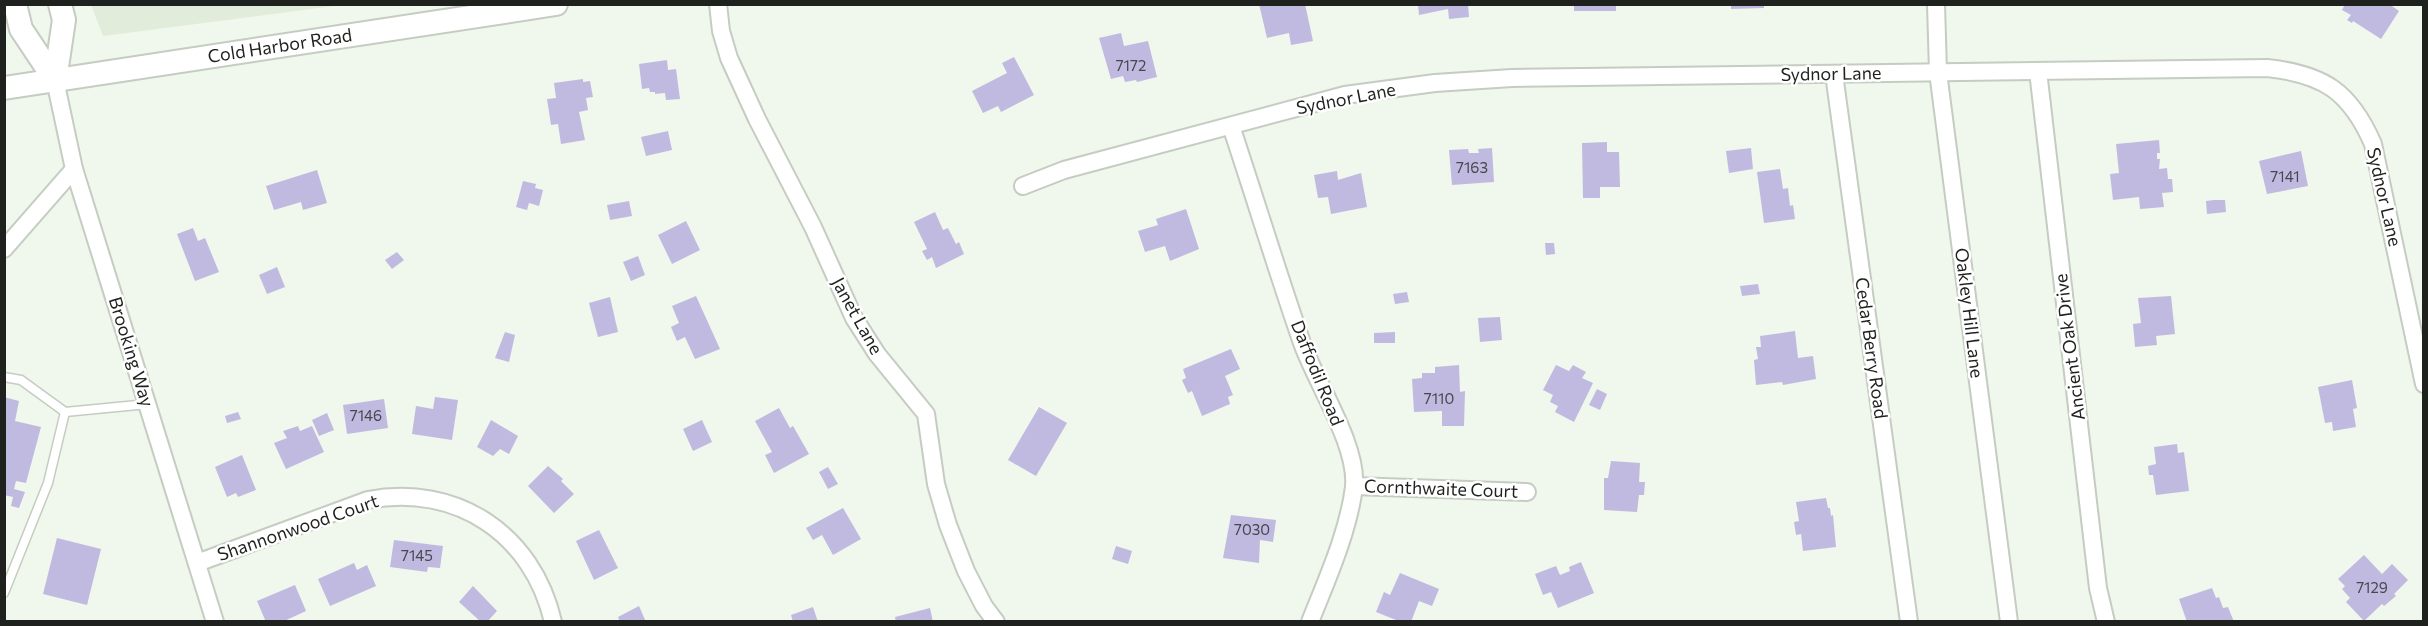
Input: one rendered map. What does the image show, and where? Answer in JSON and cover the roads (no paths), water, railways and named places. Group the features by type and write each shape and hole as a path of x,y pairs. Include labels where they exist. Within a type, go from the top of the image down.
{"main road":[{"path":"15,4 21,29 55,80"},
{"path":"55,80 64,20 60,4"},
{"name":"Cold Harbor Road","path":"4,88 556,4"}],"street":[{"name":"Janet Lane","path":"718,4 721,31 729,58 757,119 813,227 854,318 877,354 926,414 936,484 948,525 966,571 984,606 996,621"},
{"name":"Oakley Hill Lane","path":"1936,4 1938,72 2009,621"},
{"name":"Sydnor Lane","path":"1023,186 1064,170 1345,95 1435,83 1512,78 1938,72 2267,68 2297,71 2321,80 2340,94 2355,110 2366,127 2378,159 2424,384"},
{"name":"Ancient Oak Drive","path":"2038,71 2097,588 2106,621"},
{"name":"Cedar Berry Road","path":"1833,74 1909,621"},
{"name":"Brooking Way","path":"55,80 74,169 215,621"},
{"name":"Daffodil Road","path":"1231,126 1303,345 1352,461 1354,486 1342,534 1310,621"},
{"path":"4,249 74,169"},
{"name":"Cornthwaite Court","path":"1354,486 1527,492"},
{"name":"Shannonwood Court","path":"197,563 368,500 388,496 438,499 484,520 524,557 538,578 548,601 553,621"}],"lane":[{"path":"4,377 21,380 65,412 148,404"},
{"path":"4,593 48,483 65,412"}]}
